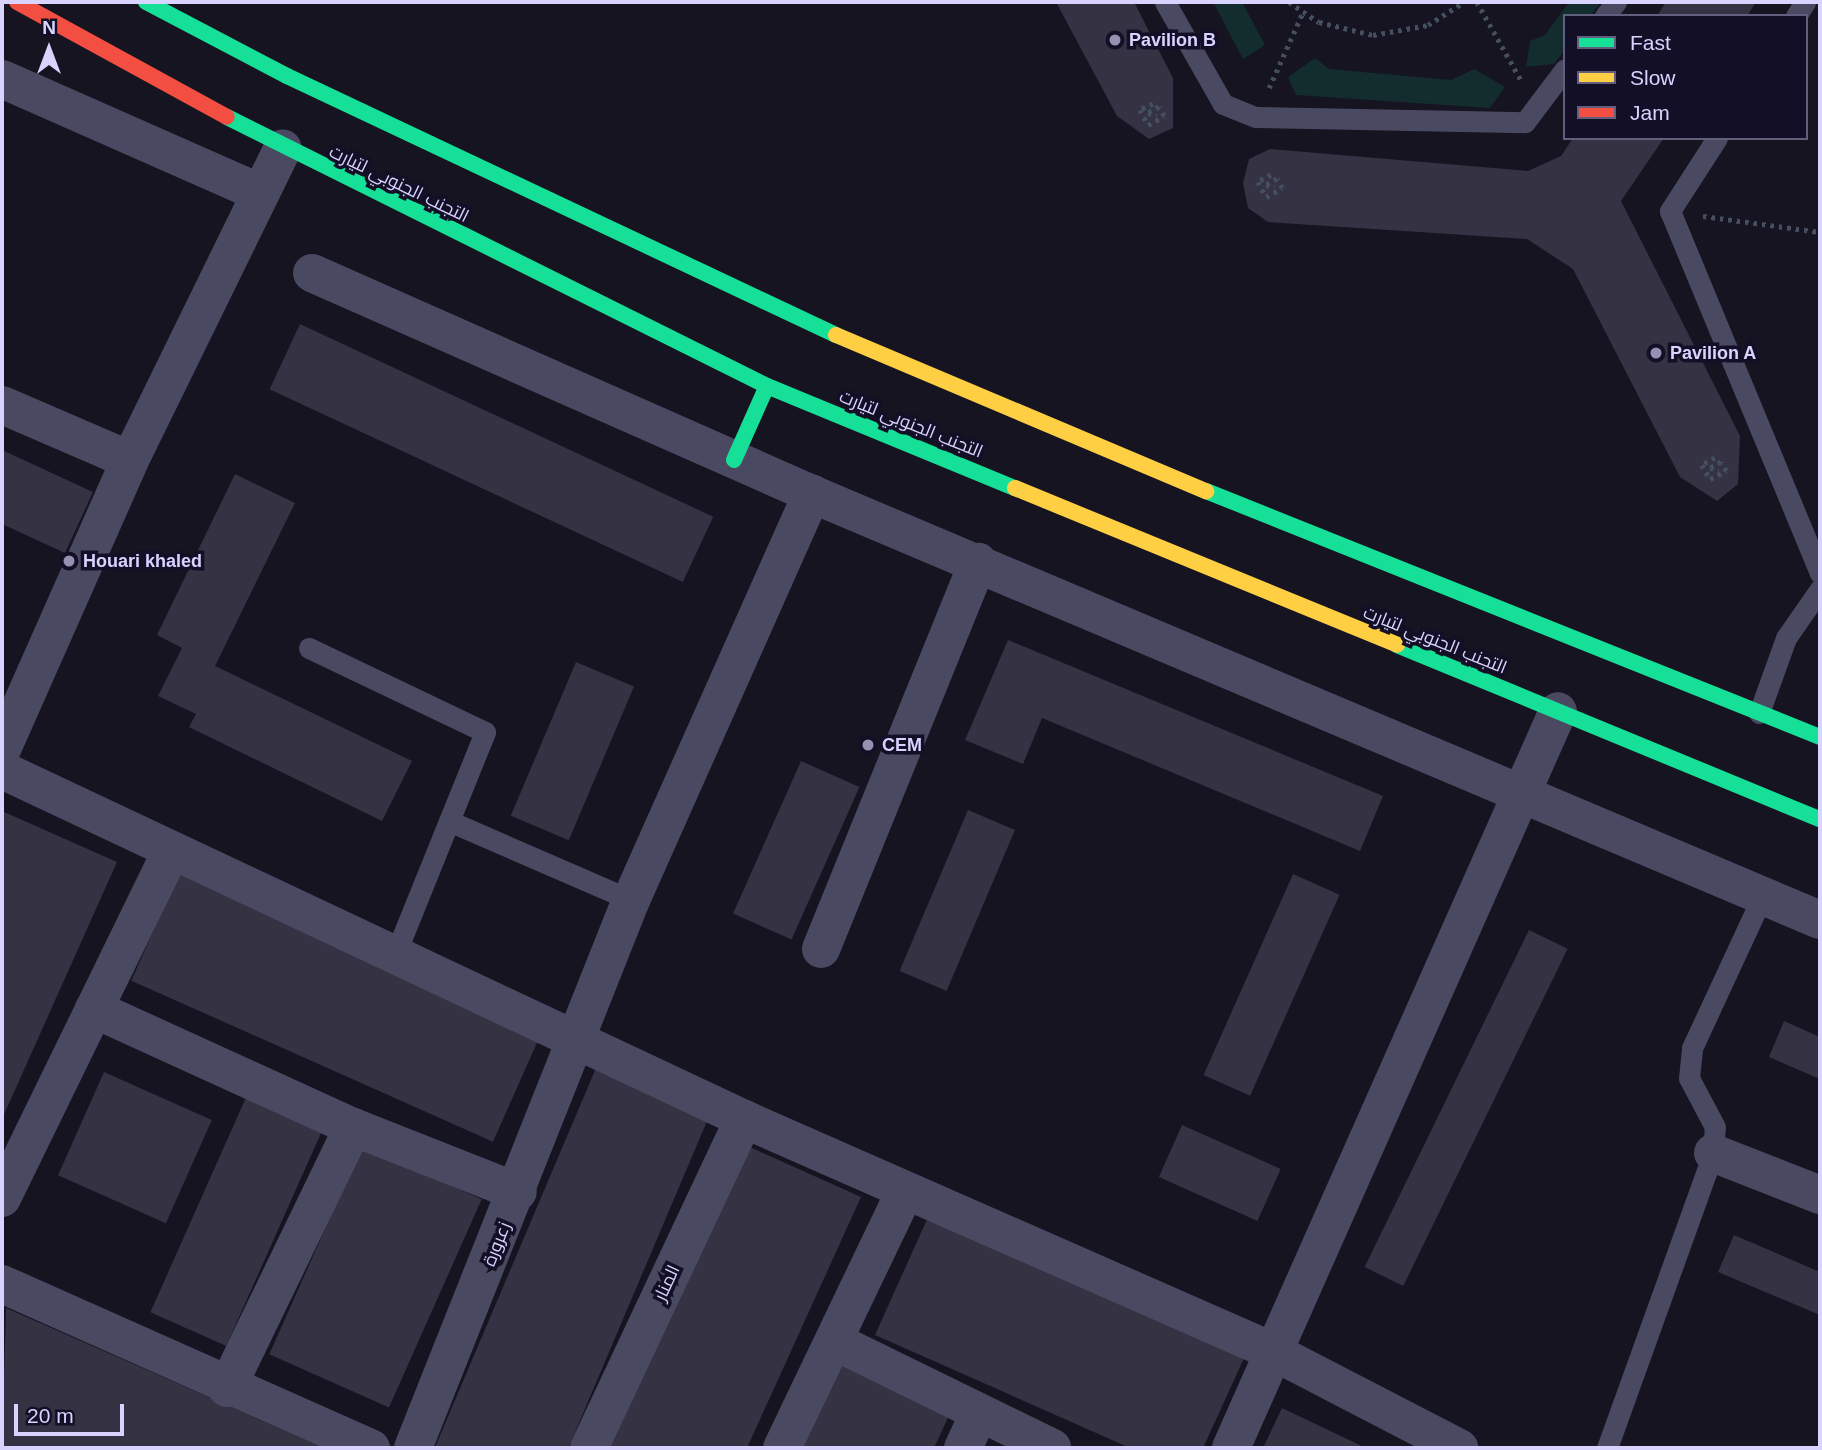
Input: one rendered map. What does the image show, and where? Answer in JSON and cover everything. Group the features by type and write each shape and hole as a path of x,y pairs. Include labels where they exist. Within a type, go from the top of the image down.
{"highway":[{"name":"التجنب الجنوبي لتيارت","path":"17,2 283,148 767,386 1820,819"},
{"path":"146,2 287,76 936,382 1820,737"},
{"path":"734,460 767,386"}],"street":[{"path":"2,79 258,192"},
{"path":"2,749 130,460 258,192 283,148"},
{"path":"312,273 813,494 1762,897 1820,919"},
{"path":"2,405 130,460"},
{"name":"زعرورة","path":"413,1448 579,1040 632,900 813,494"},
{"path":"821,948 978,562"},
{"path":"1231,1448 1272,1350 1525,796 1558,711"},
{"path":"2,770 744,1119 1272,1350 1437,1444"},
{"path":"2,1198 171,851"},
{"path":"94,1009 353,1127 518,1192"},
{"name":"المنار","path":"589,1448 744,1119"},
{"path":"228,1388 353,1127"},
{"path":"1713,1153 1820,1195"},
{"path":"782,1448 905,1191"},
{"path":"2,1284 228,1388 371,1448"},
{"path":"834,1341 1052,1448"},
{"path":"963,1448 979,1413"}],"lane":[{"path":"1166,2 1223,104 1256,117 1525,122 1563,72"},
{"path":"1716,140 1670,211 1820,573"},
{"path":"1759,713 1786,638 1820,589"},
{"path":"309,648 485,732 395,955"},
{"path":"449,821 632,900"},
{"path":"1607,1448 1713,1153 1715,1127 1694,1092 1688,1063 1762,897"}],"path":[{"path":"1289,2 1303,12 1345,31 1373,35 1427,25 1464,2"},
{"path":"1478,2 1536,107"},
{"path":"1256,117 1303,12"},
{"path":"1153,104 1140,110 1148,125 1164,116 1159,107 1148,113 1157,115"},
{"path":"1271,175 1258,182 1266,197 1282,188 1277,179 1266,185 1275,187"},
{"path":"1670,211 1820,232"},
{"path":"1715,458 1702,465 1710,479 1726,471 1721,461 1710,468 1719,469"}],"green space":[{"path":"1213,2 1242,2 1265,45 1243,59"},
{"path":"1569,2 1601,2 1592,14 1563,14 1563,53 1554,64 1526,67 1530,41 1545,35"},
{"path":"1315,58 1329,69 1451,80 1474,69 1505,87 1490,108 1296,95 1288,77"}],"building":[{"name":"Pavilion B","path":"1056,2 1134,2 1173,78 1173,128 1149,139 1117,116"},
{"path":"1666,2 1756,2 1748,14 1658,14"},
{"name":"Pavilion A","path":"1572,140 1663,140 1621,201 1740,436 1738,484 1717,501 1680,477 1573,269 1527,239 1268,222 1248,208 1243,183 1249,159 1270,149 1528,171 1561,156"},
{"path":"300,324 713,517 683,582 270,389"},
{"path":"2,450 93,492 65,553 2,524"},
{"path":"235,474 295,503 215,666 412,761 382,821 189,727 196,714 158,696 182,648 157,635"},
{"path":"1008,640 1383,796 1360,851 1042,718 1023,764 965,740"},
{"path":"576,662 634,687 569,840 511,816"},
{"path":"801,761 859,787 792,940 733,914"},
{"path":"968,810 1015,830 947,991 900,971"},
{"path":"2,811 117,862 2,1119"},
{"path":"180,871 542,1032 493,1142 131,981"},
{"path":"1293,874 1340,895 1250,1096 1204,1075"},
{"path":"1529,930 1568,949 1403,1286 1365,1267"},
{"path":"1784,1021 1820,1037 1820,1079 1769,1057"},
{"path":"596,1068 709,1116 568,1448 435,1448"},
{"path":"104,1072 212,1120 166,1223 58,1175"},
{"path":"248,1093 324,1127 226,1346 150,1312"},
{"path":"1182,1125 1281,1169 1257,1221 1159,1177"},
{"path":"743,1144 861,1197 747,1448 605,1448"},
{"path":"362,1146 482,1199 389,1408 269,1354"},
{"path":"929,1215 1245,1356 1203,1448 1130,1448 875,1335"},
{"path":"1734,1235 1820,1272 1820,1315 1718,1272"},
{"path":"6,1308 324,1448 9,1448 2,1445"},
{"path":"839,1362 951,1411 934,1448 800,1448"},
{"path":"1282,1408 1366,1448 1263,1448"}],"traffic: fast":[{"path":"146,2 287,76 836,335"},
{"path":"227,117 767,386 1015,488"},
{"path":"734,460 767,386"},
{"path":"1206,491 1820,737"},
{"path":"1397,645 1820,819"}],"traffic: slow":[{"path":"836,335 1206,491"},
{"path":"1015,488 1397,645"}],"traffic: jam":[{"path":"17,2 227,117"}],"place":[{"name":"Pavilion B","path":"1115,40"},
{"name":"Pavilion A","path":"1656,353"},
{"name":"Houari khaled","path":"69,561"},
{"name":"CEM","path":"868,745"}]}
